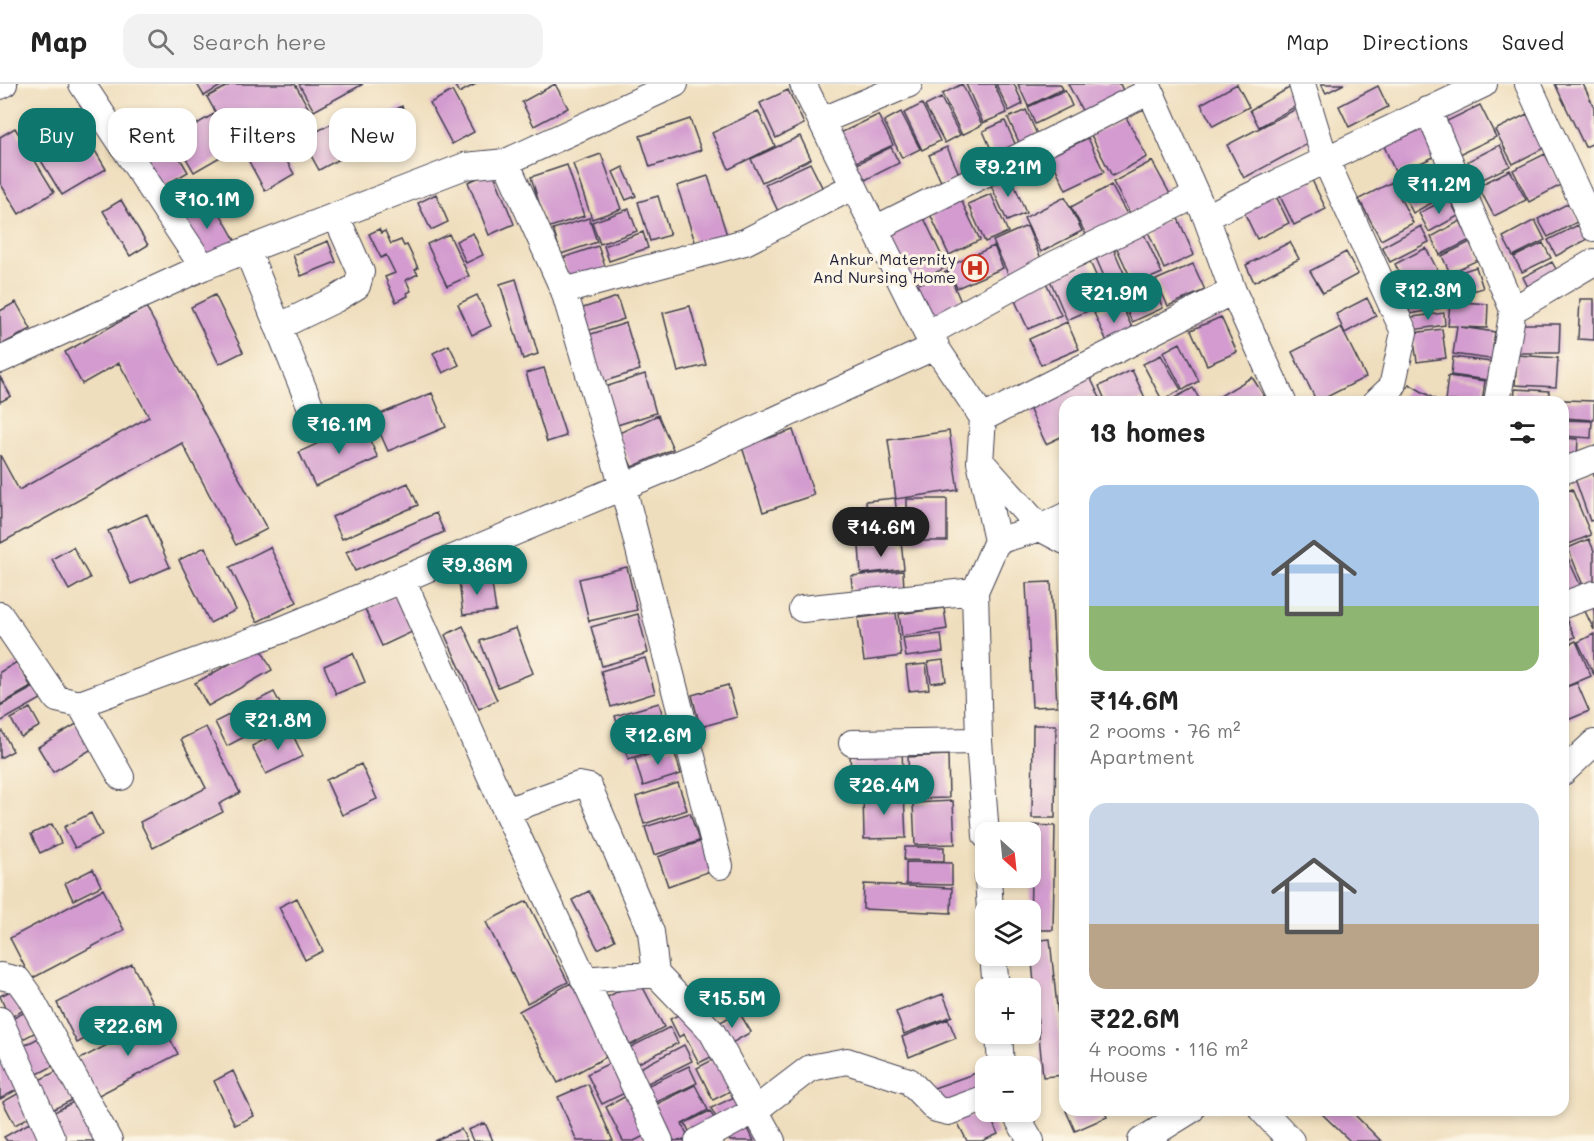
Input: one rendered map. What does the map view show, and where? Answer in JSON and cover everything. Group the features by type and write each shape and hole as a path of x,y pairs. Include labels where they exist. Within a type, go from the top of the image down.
{"street":[{"path":"0,86 4,84"},
{"path":"82,84 203,267"},
{"path":"0,360 203,267 465,166 506,162 675,84"},
{"path":"803,84 852,188 931,340 983,418 980,462 997,541 975,591 979,741 985,822"},
{"path":"821,121 909,84"},
{"path":"1302,84 1325,159 1404,332 1392,387 1382,396"},
{"path":"0,615 8,643 57,699 80,704 279,631 623,487 931,340 1055,264 1325,159 1484,84"},
{"path":"1528,84 1594,228"},
{"path":"875,229 1149,88 1201,206 1233,291 1280,396"},
{"path":"1428,110 1513,310 1498,396"},
{"path":"506,162 564,291 623,487 720,866"},
{"path":"564,291 745,242 852,188"},
{"path":"278,327 336,300 357,286 361,272 336,216"},
{"path":"247,250 314,415"},
{"path":"1513,310 1594,262"},
{"path":"983,418 1233,291"},
{"path":"1569,469 1594,459"},
{"path":"980,462 1040,528 1059,538"},
{"path":"997,541 1040,528 1059,519"},
{"path":"402,579 506,811 660,1141"},
{"path":"802,609 975,591"},
{"path":"1569,603 1594,594"},
{"path":"80,704 121,777"},
{"path":"852,744 979,741"},
{"path":"1569,766 1594,743"},
{"path":"506,811 579,785 589,788 651,932 656,974 712,1032 772,1141"},
{"path":"584,980 656,974"},
{"path":"0,976 18,980 30,997 109,1141"},
{"path":"0,1020 53,1141"},
{"path":"698,1141 754,1111 810,1068 848,1061 909,1081 936,1109 948,1112 975,1102"},
{"path":"1268,1116 1291,1141"},
{"path":"1020,1122 1031,1141"},
{"path":"1141,1141 1184,1124"}],"building":[{"path":"197,84 224,84 204,96"},
{"path":"231,84 295,84 308,108 213,108 207,97"},
{"path":"299,84 363,84 317,109 312,108"},
{"path":"454,84 476,84 459,93"},
{"path":"555,84 568,108 534,126 522,102"},
{"path":"962,84 982,125 962,135 942,94"},
{"path":"966,84 994,84 1007,113 983,123"},
{"path":"996,84 1014,84 1023,104 1009,111"},
{"path":"1018,84 1060,84 1063,89 1028,106"},
{"path":"1068,84 1120,84 1125,95 1085,116"},
{"path":"1237,84 1249,107 1213,126 1201,104"},
{"path":"1321,84 1344,84 1326,93"},
{"path":"1555,84 1583,84 1594,107 1594,143 1585,147"},
{"path":"1378,86 1388,107 1349,127 1339,106"},
{"path":"1291,87 1300,104 1259,127 1250,110"},
{"path":"788,90 804,124 776,138 760,103"},
{"path":"1065,90 1072,106 1035,124 1028,107"},
{"path":"452,91 474,132 452,144 430,103"},
{"path":"941,98 960,135 945,143 925,106"},
{"path":"922,104 940,141 922,150 904,113"},
{"path":"1480,105 1496,137 1458,155 1443,123"},
{"path":"1298,108 1315,140 1244,178 1227,145"},
{"path":"1026,110 1041,143 1023,151 1008,118"},
{"path":"758,111 775,146 729,169 712,133"},
{"path":"901,112 920,149 902,158 884,121"},
{"path":"1527,114 1544,148 1513,164 1495,130"},
{"path":"878,115 893,145 852,164 838,134"},
{"path":"209,117 209,162 211,162 194,172 188,162 197,162 197,124"},
{"path":"1126,117 1147,157 1112,176 1091,135"},
{"path":"690,119 701,150 650,167 640,136"},
{"path":"1005,121 1020,155 998,165 983,131"},
{"path":"329,125 329,162 334,162 319,170 315,162 317,162 317,131"},
{"path":"15,128 18,133 18,162 36,162 54,192 19,214 0,183 0,137"},
{"path":"1424,128 1436,156 1396,174 1384,146"},
{"path":"800,136 811,159 762,182 751,159"},
{"path":"1088,138 1104,172 1066,190 1050,156"},
{"path":"1500,145 1510,166 1477,182 1468,161"},
{"path":"891,147 899,163 861,182 853,166"},
{"path":"947,147 961,178 943,186 929,155"},
{"path":"96,152 106,169 62,195 42,162 96,162"},
{"path":"601,154 621,209 592,219 573,164"},
{"path":"1545,154 1561,185 1529,202 1513,170"},
{"path":"1152,161 1170,194 1131,215 1113,182"},
{"path":"139,162 182,162 188,172 155,191"},
{"path":"249,162 287,162 294,174 265,191"},
{"path":"810,163 823,189 778,211 765,184"},
{"path":"567,165 584,216 547,228 531,177"},
{"path":"623,167 636,196 626,200 613,172"},
{"path":"1510,170 1526,200 1494,216 1478,186"},
{"path":"493,172 514,224 489,235 468,182"},
{"path":"1438,172 1450,193 1413,213 1402,191"},
{"path":"1010,174 1026,213 1007,221 990,183"},
{"path":"708,176 727,235 696,245 677,186"},
{"path":"1310,176 1326,209 1294,225 1278,192"},
{"path":"1392,182 1413,223 1381,240 1359,199"},
{"path":"1111,185 1128,216 1088,238 1071,207"},
{"path":"1272,188 1289,223 1257,239 1240,204"},
{"path":"436,194 448,222 431,230 418,203"},
{"path":"991,194 1008,232 985,242 968,204"},
{"path":"658,196 670,235 650,241 638,202"},
{"path":"1065,197 1082,231 1041,252 1024,218"},
{"path":"1449,198 1458,216 1429,232 1419,213"},
{"path":"212,199 236,242 203,261 178,218"},
{"path":"121,200 148,245 130,256 103,211"},
{"path":"961,200 980,240 949,255 930,214"},
{"path":"1569,203 1579,221 1548,237 1538,219"},
{"path":"629,209 637,231 600,244 592,222"},
{"path":"923,216 947,267 910,285 885,234"},
{"path":"1177,216 1194,255 1164,269 1147,229"},
{"path":"589,218 597,242 561,254 553,229"},
{"path":"1535,220 1545,240 1513,256 1503,237"},
{"path":"1460,221 1470,240 1440,255 1431,237"},
{"path":"1578,225 1586,240 1556,256 1548,240"},
{"path":"1027,226 1042,261 1009,276 993,241"},
{"path":"1421,226 1429,242 1390,262 1382,247"},
{"path":"379,229 381,233 385,231 391,244 401,240 404,246 407,245 418,268 415,270 418,274 406,280 411,291 407,293 408,296 396,302 385,277 395,273 386,255 381,258 369,234"},
{"path":"1142,230 1162,273 1134,285 1114,242"},
{"path":"643,232 648,248 609,261 604,246"},
{"path":"473,233 483,255 466,263 456,241"},
{"path":"449,234 469,276 447,286 427,244"},
{"path":"328,241 336,262 301,276 293,255"},
{"path":"1110,241 1131,289 1113,297 1092,249"},
{"path":"1290,242 1299,259 1254,282 1246,265"},
{"path":"1470,242 1478,260 1450,273 1442,256"},
{"path":"1543,243 1551,258 1522,272 1514,257"},
{"path":"598,246 606,269 569,281 562,258"},
{"path":"994,246 1003,268 957,288 947,267"},
{"path":"1426,248 1440,275 1409,291 1395,264"},
{"path":"1346,252 1358,274 1323,293 1310,271"},
{"path":"1090,262 1108,302 1067,320 1050,280"},
{"path":"1552,262 1561,278 1531,293 1523,277"},
{"path":"1193,264 1205,290 1168,306 1156,280"},
{"path":"1476,267 1483,288 1451,297 1445,277"},
{"path":"948,271 963,307 930,322 914,286"},
{"path":"1044,278 1061,315 1028,329 1011,292"},
{"path":"516,279 538,354 523,359 500,284"},
{"path":"1152,284 1163,308 1132,322 1121,297"},
{"path":"1443,287 1447,307 1410,314 1406,293"},
{"path":"215,295 243,352 219,364 191,307"},
{"path":"477,295 491,326 472,335 458,304"},
{"path":"617,297 624,319 584,332 577,310"},
{"path":"1367,298 1376,316 1345,333 1336,314"},
{"path":"1580,299 1594,299 1594,340 1578,339"},
{"path":"1450,301 1488,304 1487,328 1460,327 1495,332 1493,347 1499,348 1497,360 1453,354 1457,326 1448,326"},
{"path":"16,302 31,329 1,345 0,311"},
{"path":"1120,302 1135,334 1109,346 1094,313"},
{"path":"690,306 706,365 678,372 663,313"},
{"path":"146,307 267,529 236,545 182,443 1,543 0,455 19,490 149,417 119,363 82,384 65,352"},
{"path":"1444,313 1445,325 1413,330 1412,317"},
{"path":"1221,317 1237,352 1207,365 1191,330"},
{"path":"1067,322 1079,349 1041,365 1029,339"},
{"path":"626,323 640,370 599,383 585,336"},
{"path":"1513,324 1560,324 1559,353 1513,353"},
{"path":"1341,327 1366,377 1329,396 1314,396 1292,352"},
{"path":"1442,329 1446,358 1417,362 1413,333"},
{"path":"1180,343 1199,381 1183,390 1163,352"},
{"path":"449,345 459,365 443,373 433,353"},
{"path":"1161,355 1181,390 1170,396 1160,396 1143,364"},
{"path":"1517,355 1558,358 1556,387 1515,385"},
{"path":"1453,357 1491,362 1488,380 1451,375"},
{"path":"544,368 566,436 547,442 526,373"},
{"path":"1132,370 1144,396 1103,396 1099,386"},
{"path":"645,374 656,413 614,426 602,388"},
{"path":"1448,376 1485,381 1483,396 1446,396"},
{"path":"0,377 11,396 0,402"},
{"path":"1090,377 1099,396 1059,396 1059,438 1046,444 1028,406"},
{"path":"1252,377 1264,396 1220,396"},
{"path":"1409,384 1430,396 1402,396"},
{"path":"1193,388 1198,396 1178,396"},
{"path":"1515,389 1549,391 1549,396 1514,396"},
{"path":"432,393 446,427 388,451 373,417"},
{"path":"1569,400 1594,401 1594,420 1569,418"},
{"path":"658,415 673,449 632,467 617,434"},
{"path":"1569,420 1592,421 1591,438 1569,436"},
{"path":"362,423 378,458 315,486 299,452"},
{"path":"793,430 814,495 763,512 742,447"},
{"path":"949,431 958,490 896,499 888,440"},
{"path":"1569,438 1578,439 1577,458 1569,457"},
{"path":"1594,471 1594,520 1590,521 1575,479"},
{"path":"408,483 418,505 342,539 332,517"},
{"path":"1572,489 1591,535 1569,544 1569,490"},
{"path":"895,498 899,536 870,540 866,501"},
{"path":"907,499 947,499 947,541 907,541"},
{"path":"436,513 444,532 355,571 346,552"},
{"path":"147,514 170,567 131,584 108,531"},
{"path":"1589,539 1594,551 1594,583 1584,588 1569,548"},
{"path":"901,542 904,569 861,574 859,546"},
{"path":"73,547 90,578 69,590 52,559"},
{"path":"205,547 236,610 210,623 179,560"},
{"path":"270,547 297,602 257,622 230,567"},
{"path":"1569,560 1581,587 1569,592"},
{"path":"627,567 637,610 589,621 579,579"},
{"path":"903,571 904,589 853,595 851,576"},
{"path":"491,577 496,611 463,615 459,581"},
{"path":"1051,582 1057,706 1032,707 1026,583"},
{"path":"396,595 412,632 382,646 365,609"},
{"path":"1594,604 1594,630 1584,609"},
{"path":"944,608 947,629 902,636 899,614"},
{"path":"896,613 901,656 864,661 858,618"},
{"path":"638,614 648,653 602,666 591,627"},
{"path":"1569,625 1575,637 1569,640"},
{"path":"463,626 497,700 479,709 445,635"},
{"path":"516,628 533,673 498,687 480,641"},
{"path":"941,634 943,652 906,657 903,638"},
{"path":"1594,634 1594,675 1578,642"},
{"path":"1576,641 1591,676 1569,685 1569,644"},
{"path":"260,647 272,670 208,706 195,683"},
{"path":"353,653 365,682 336,694 324,666"},
{"path":"645,658 655,693 611,707 601,671"},
{"path":"943,660 946,681 931,683 928,662"},
{"path":"17,662 31,687 0,705 0,672"},
{"path":"926,664 929,689 909,691 906,666"},
{"path":"1577,683 1589,711 1569,719 1569,686"},
{"path":"728,685 737,717 700,727 692,695"},
{"path":"34,687 41,699 0,722 0,706"},
{"path":"274,692 286,715 227,746 215,722"},
{"path":"659,703 672,745 628,759 615,716"},
{"path":"30,708 40,726 21,737 11,719"},
{"path":"83,720 97,746 53,772 38,747"},
{"path":"1033,725 1056,725 1055,818 1032,818"},
{"path":"206,727 240,793 219,804 223,812 153,848 140,822 206,788 181,739"},
{"path":"289,727 303,756 266,774 252,746"},
{"path":"2,731 13,751 0,758 0,732"},
{"path":"673,747 681,774 643,786 635,759"},
{"path":"902,749 903,777 851,778 850,751"},
{"path":"948,755 949,798 910,799 908,757"},
{"path":"361,764 377,799 342,815 326,780"},
{"path":"678,783 687,810 644,824 636,797"},
{"path":"904,793 906,838 864,839 863,794"},
{"path":"953,801 955,844 915,845 913,803"},
{"path":"91,813 102,835 75,848 64,827"},
{"path":"690,813 699,841 654,855 645,827"},
{"path":"52,824 61,843 40,853 31,834"},
{"path":"1041,825 1055,826 1053,930 1041,930 1041,900 1031,900 1031,888 1041,888"},
{"path":"702,841 713,870 668,886 658,857"},
{"path":"905,847 944,847 944,861 904,860"},
{"path":"906,862 952,863 952,885 906,884"},
{"path":"93,869 101,886 73,900 65,883"},
{"path":"864,884 952,888 951,913 863,909"},
{"path":"103,889 124,930 31,979 10,938"},
{"path":"589,891 615,940 598,949 572,900"},
{"path":"297,898 323,951 305,960 279,907"},
{"path":"527,901 568,982 527,1003 486,922"},
{"path":"1050,939 1059,1026 1059,1075 1043,1077 1040,1044 1041,978 1034,978 1032,966 1041,966 1041,940"},
{"path":"132,964 153,1004 77,1043 57,1003"},
{"path":"639,980 664,1027 623,1049 598,1002"},
{"path":"571,983 610,1055 558,1083 519,1011"},
{"path":"17,988 28,1008 9,1018 0,996"},
{"path":"943,994 952,1016 904,1034 896,1012"},
{"path":"29,1010 40,1030 17,1042 6,1022"},
{"path":"686,1011 719,1053 699,1063 684,1034 679,1037 670,1019"},
{"path":"739,1012 751,1032 725,1047 713,1026"},
{"path":"159,1018 178,1054 97,1096 78,1060"},
{"path":"948,1019 956,1038 909,1057 902,1037"},
{"path":"670,1027 678,1043 631,1067 623,1051"},
{"path":"44,1035 59,1063 30,1078 16,1050"},
{"path":"0,1042 24,1086 0,1099"},
{"path":"684,1045 692,1061 640,1087 632,1072"},
{"path":"722,1055 738,1087 713,1100 697,1068"},
{"path":"614,1061 629,1091 602,1104 587,1074"},
{"path":"689,1066 697,1083 646,1107 638,1090"},
{"path":"63,1068 78,1097 46,1113 31,1084"},
{"path":"233,1071 254,1116 235,1125 214,1081"},
{"path":"975,1073 975,1096 942,1108 934,1088"},
{"path":"588,1084 613,1141 577,1141 558,1097"},
{"path":"695,1085 708,1110 682,1124 690,1140 666,1141 663,1134 670,1129 659,1135 647,1109"},
{"path":"19,1093 31,1116 15,1125 3,1102"},
{"path":"630,1094 650,1133 634,1141 623,1141 606,1107"},
{"path":"741,1094 749,1111 720,1125 711,1108"},
{"path":"79,1099 102,1141 61,1141 47,1116"},
{"path":"710,1111 718,1126 693,1139 685,1123"},
{"path":"975,1115 975,1122 993,1122 998,1134 982,1141 967,1141 956,1119"},
{"path":"1068,1116 1107,1117 1075,1131"},
{"path":"1324,1116 1356,1116 1381,1141 1350,1141"},
{"path":"744,1120 754,1141 730,1141 724,1129"},
{"path":"33,1121 44,1141 7,1141 4,1137"},
{"path":"485,1123 493,1141 473,1141 468,1130"},
{"path":"461,1129 467,1141 434,1141"}],"place":[{"name":"Ankur Maternity And Nursing Home","path":"975,268"}]}
